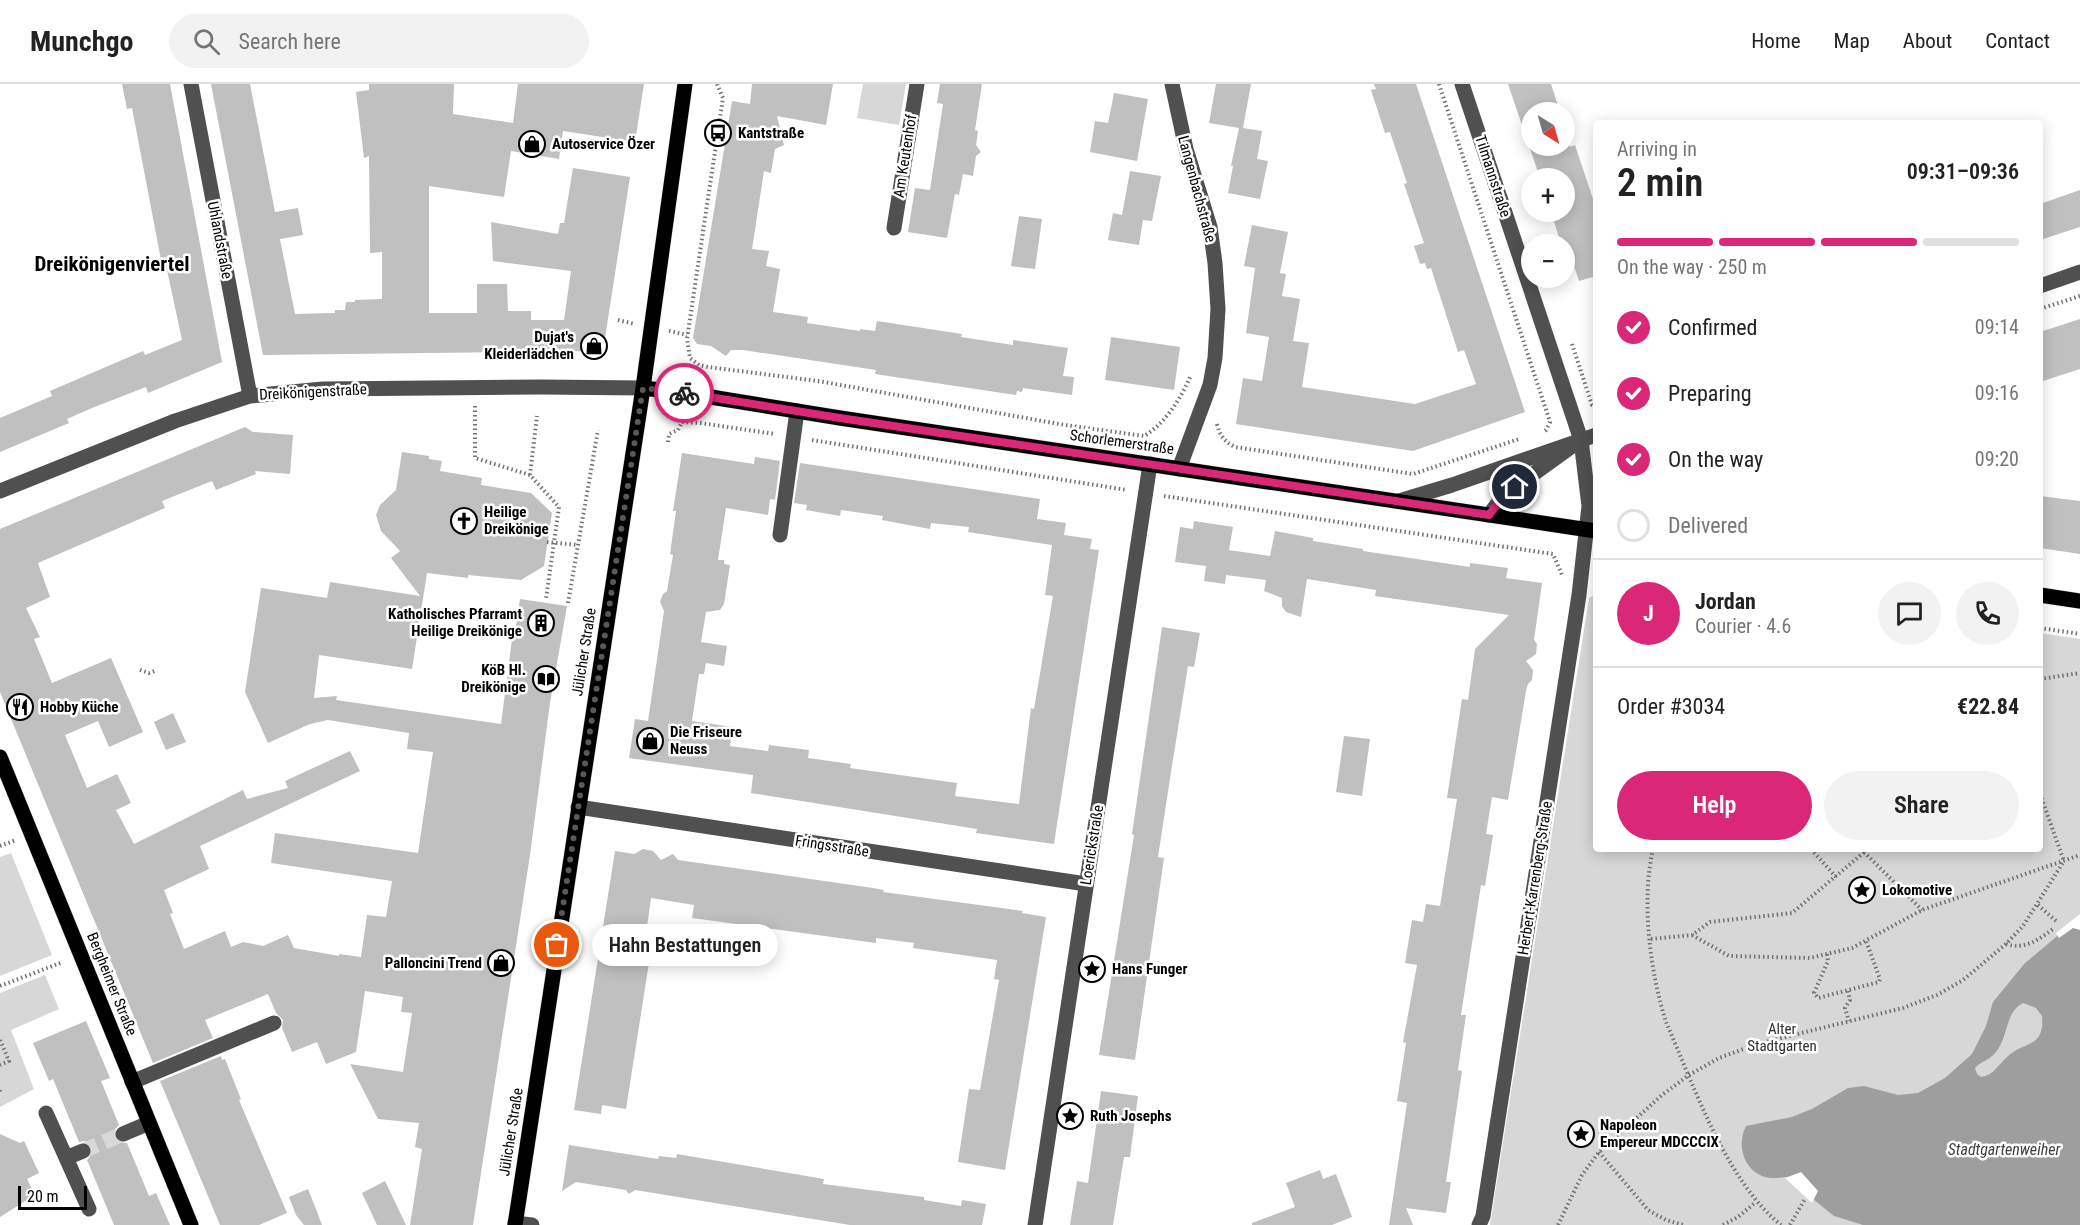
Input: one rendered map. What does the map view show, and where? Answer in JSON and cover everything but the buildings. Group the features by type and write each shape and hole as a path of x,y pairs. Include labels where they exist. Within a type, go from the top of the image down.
{"main road":[{"name":"Jülicher Straße","path":"515,1224 643,388 685,84"},
{"name":"Schorlemerstraße","path":"643,388 1592,531"},
{"path":"2043,595 2080,601"},
{"name":"Bergheimer Straße","path":"0,757 190,1225"}],"street":[{"name":"Uhlandstraße","path":"191,84 250,396"},
{"name":"Am Keutenhof","path":"894,228 916,84"},
{"name":"Langenbachstraße","path":"1172,84 1186,149 1210,227 1218,309 1210,385 1179,469"},
{"name":"Tilmannstraße","path":"1462,84 1581,440 1592,531"},
{"path":"2043,285 2080,272"},
{"name":"Dreikönigenstraße","path":"0,491 175,421 250,396 323,389 643,388"},
{"path":"780,535 797,411"},
{"path":"1399,501 1593,436"},
{"path":"1489,515 1504,495 1581,440"},
{"name":"Loerickstraße","path":"1035,1225 1150,464"},
{"name":"Herbert-Karrenberg-Straße","path":"1479,1225 1487,1192 1592,531"},
{"name":"Fringsstraße","path":"578,807 1086,884"},
{"path":"132,1082 274,1023"},
{"path":"46,1113 88,1209"},
{"path":"123,1134 149,1123"},
{"path":"66,1158 83,1151"},
{"path":"515,1224 531,1225"}],"path":[{"path":"717,84 723,98 687,339 690,358 699,365 818,381 1054,423 1144,436 1171,411 1194,369"},
{"path":"1439,84 1550,422 1546,430 1536,434"},
{"path":"2043,308 2080,296"},
{"path":"1570,341 1593,405"},
{"path":"475,387 475,458 530,475 559,507 546,599"},
{"path":"530,475 537,416"},
{"path":"668,442 669,434 678,430 682,422 700,423 1553,554"},
{"path":"568,603 598,430"},
{"path":"1235,447 1413,474 1525,437"},
{"path":"548,542 578,545"},
{"path":"2043,628 2080,634"},
{"path":"140,670 149,673 157,670"},
{"path":"2043,679 2080,674"},
{"path":"2043,802 2064,861"},
{"path":"1653,852 1648,881 1651,939 1660,1003 1666,1022 1725,1155 1756,1202 1781,1225"},
{"path":"1814,852 1836,877"},
{"path":"1651,939 1692,935 1710,922 1792,913 1864,852"},
{"path":"1868,852 1922,910"},
{"path":"1692,935 1729,956 1810,958 1852,948 1922,910 2080,855"},
{"path":"1558,1225 1581,1175 1599,1152 1662,1095 1689,1075 1719,1058 1757,1044 1903,1008 1937,995 1963,980 2006,944 2038,905 2064,861"},
{"path":"2038,905 2056,921"},
{"path":"2006,944 2015,947 2026,946 2053,929"},
{"path":"1827,954 1828,961 1815,989 1815,996 1821,998 1879,982 1880,979 1866,941"},
{"path":"0,986 80,955"},
{"path":"1848,991 1850,1000 1845,1008 1849,1021"},
{"path":"0,1040 9,1061 0,1065"},
{"path":"1599,1152 1648,1210 1666,1220 1683,1225"},
{"path":"1790,1225 1805,1199"},
{"path":"1723,1225 1738,1217 1756,1202"}],"green space":[{"path":"863,84 906,84 899,125 857,118"},
{"name":"Alter Stadtgarten","path":"1593,596 1593,852 2043,852 2043,633 2080,639 2080,1225 1490,1225 1589,598"},
{"path":"11,853 52,955 0,976 0,857"},
{"path":"45,975 59,1009 11,1030 34,1089 0,1107 0,993"}],"water":[{"name":"Stadtgartenweiher","path":"2080,917 2080,1225 1863,1225 1834,1216 1786,1177 1765,1177 1750,1167 1742,1147 1746,1126 1792,1117 1812,1109 1848,1088 1864,1086 1898,1095 1918,1093 1945,1078 1972,1054 1986,1026 1993,1002 2025,963","holes":["2023,1003 2036,1008 2042,1016 2042,1027 2036,1039 2013,1052 1989,1074 1981,1077 1977,1074 1975,1068 1993,1055 1999,1047 2009,1019 2017,1007"]}],"pier":[{"path":"2080,914 2080,930 2073,928 2059,938 2056,933"},
{"path":"1801,1172 1818,1191 1812,1203 1785,1178"}],"tunnel":[{"path":"83,1151 123,1134"}],"way so far":[{"path":"557,945 643,388 684,393"}],"place":[{"name":"Kantstraße","path":"718,133"},
{"name":"Autoservice Özer","path":"532,144"},
{"name":"Dujat's Kleiderlädchen","path":"594,346"},
{"name":"Heilige Dreikönige","path":"464,521"},
{"name":"Katholisches Pfarramt Heilige Dreikönige","path":"541,623"},
{"name":"KöB Hl. Dreikönige","path":"546,679"},
{"name":"Hobby Küche","path":"20,707"},
{"name":"Die Friseure Neuss","path":"650,741"},
{"name":"Lokomotive","path":"1862,890"},
{"name":"Hahn Bestattungen","path":"557,945"},
{"name":"Palloncini Trend","path":"501,963"},
{"name":"Hans Funger","path":"1092,969"},
{"name":"Ruth Josephs","path":"1070,1116"},
{"name":"Napoleon Empereur MDCCCIX","path":"1581,1134"}],"district":[{"name":"Dreikönigenviertel","path":"112,264"}],"route":[{"path":"684,393 1489,515 1504,495 1515,487"}]}
